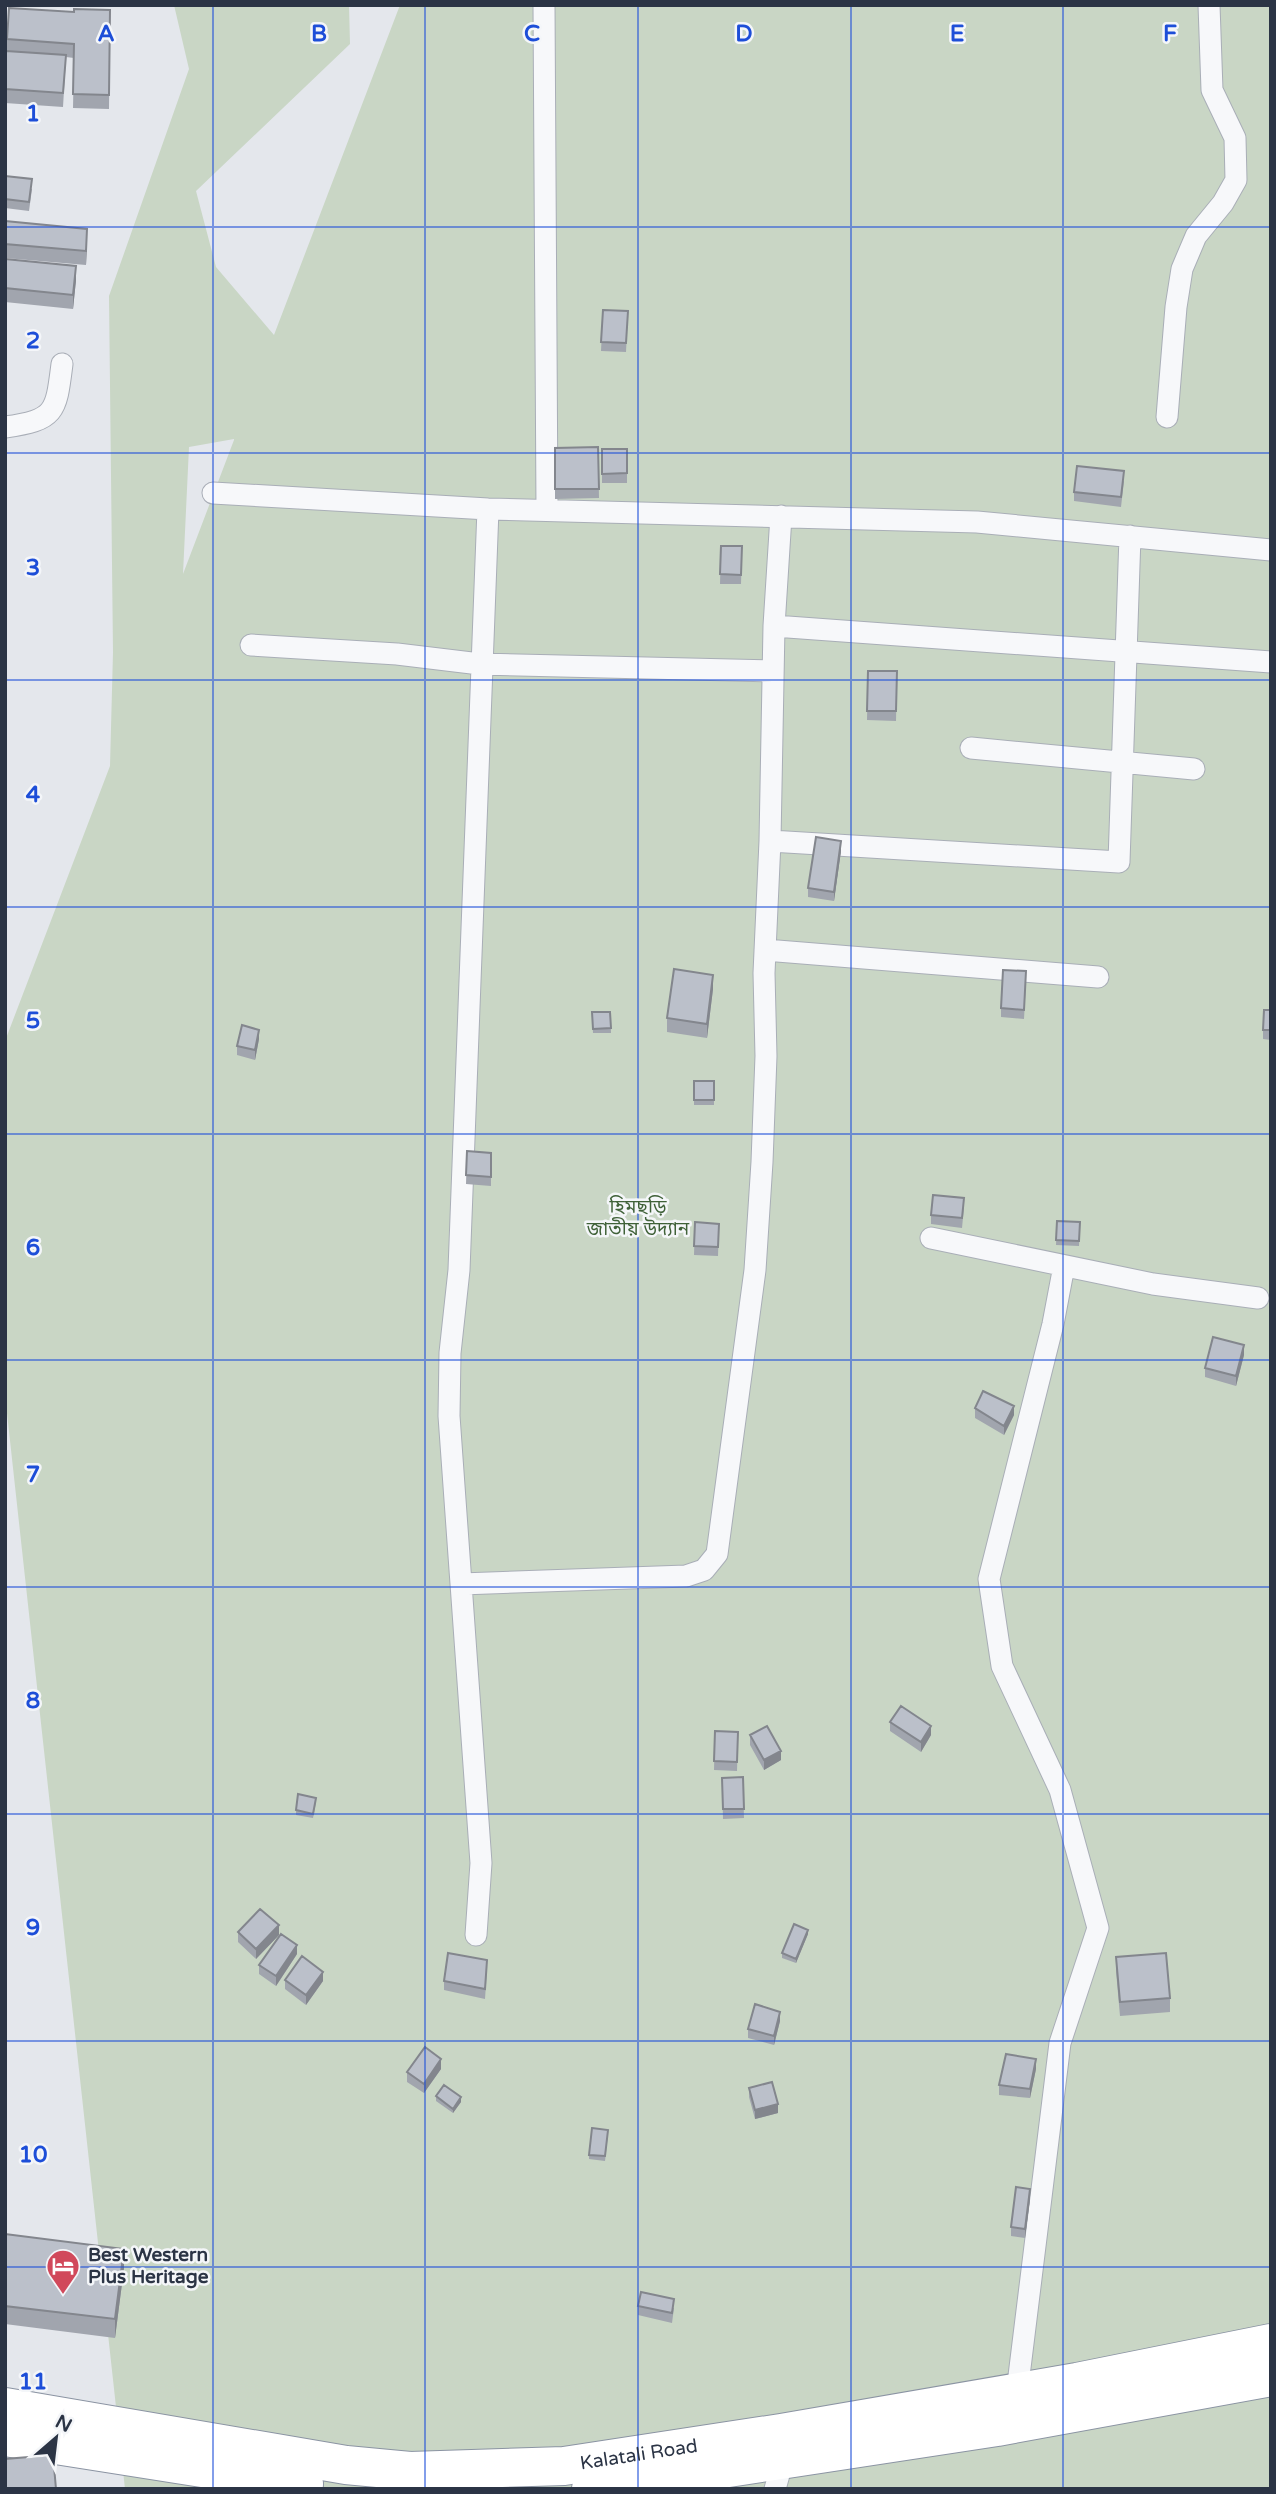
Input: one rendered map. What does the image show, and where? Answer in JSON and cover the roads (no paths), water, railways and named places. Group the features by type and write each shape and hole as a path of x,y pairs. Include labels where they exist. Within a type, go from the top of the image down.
{"highway":[{"name":"Kalatali Road","path":"591,2489 779,2474 998,2427 1079,2395 1271,2343"},
{"name":"Kalatali Road","path":"5,2407 346,2465 410,2471 564,2466 781,2433 1017,2392 1079,2395 1271,2376"},
{"path":"5,2437 334,2489"}],"street":[{"path":"544,5 547,509"},
{"path":"1167,417 1176,307 1182,269 1196,236 1223,204 1236,180 1235,138 1212,90 1209,5"},
{"path":"5,427 32,424 53,411 57,404 62,364"},
{"path":"213,493 488,509 977,522 1271,550"},
{"path":"476,1935 481,1863 449,1416 450,1353 460,1244 488,509"},
{"path":"461,1584 686,1576 704,1570 718,1554 756,1256 766,1056 765,950 774,626 780,516"},
{"path":"770,841 1119,862 1130,536"},
{"path":"774,626 1271,662"},
{"path":"251,645 397,654 480,664 773,671"},
{"path":"971,748 1123,760 1194,769"},
{"path":"765,950 1098,977"},
{"path":"931,1238 1153,1284 1258,1298"},
{"path":"1017,2392 1060,2043 1098,1928 1060,1790 1002,1666 989,1579 1053,1324 1064,1266"}],"place":[{"name":"Best Western Plus Heritage","path":"63,2296"}],"park label":[{"name":"হিমছড়ি জাতীয় উদ্যান","path":"638,1218"}]}
